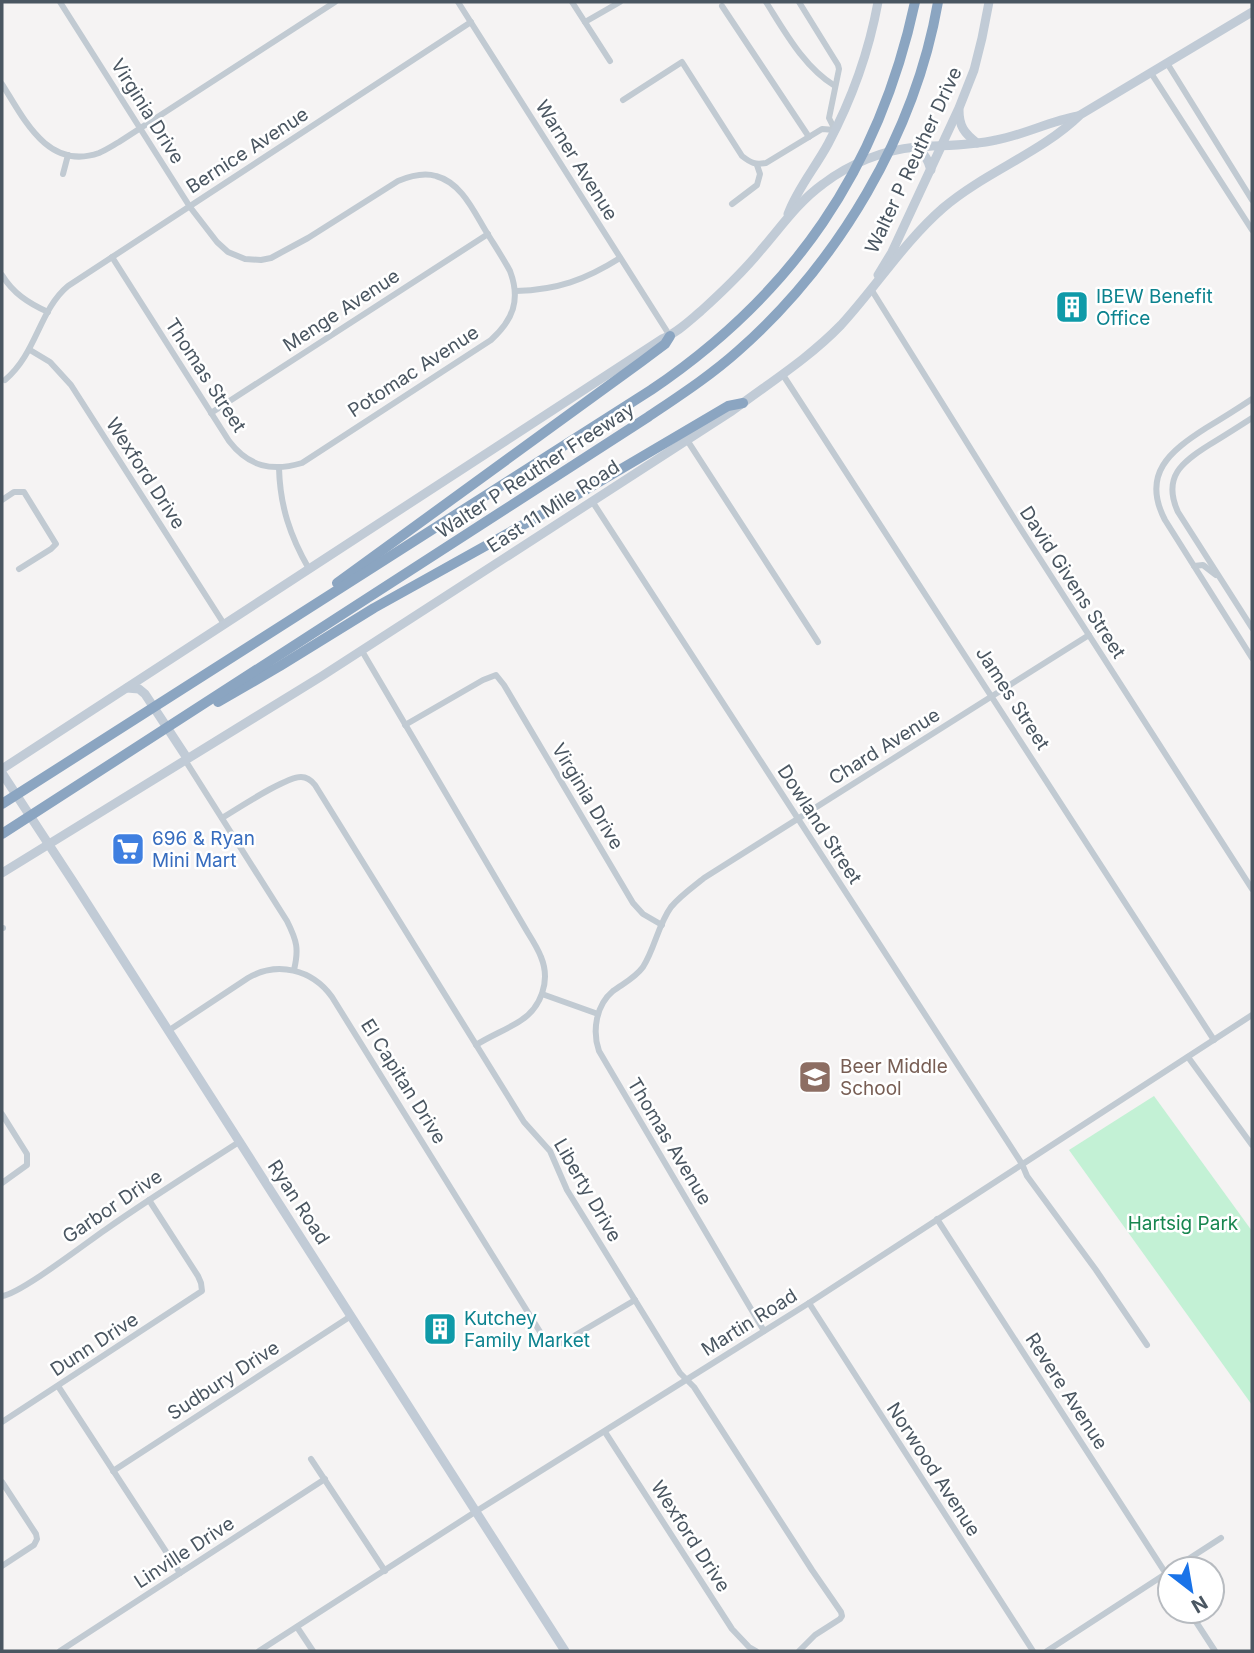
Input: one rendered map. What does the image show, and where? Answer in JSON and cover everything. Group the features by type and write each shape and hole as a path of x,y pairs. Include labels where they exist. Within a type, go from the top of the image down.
{"highway":[{"path":"909,2 910,25"},
{"name":"Walter P Reuther Freeway","path":"2,804 651,390 713,344 748,313 797,257 828,215 856,169 893,84 915,2"},
{"name":"Walter P Reuther Freeway","path":"2,834 687,391 720,366 792,298 856,212 911,98 925,57 938,2"},
{"path":"246,648 641,362 665,344 670,336"},
{"path":"180,720 226,698 374,608 582,492 728,406 743,403"}],"main road":[{"path":"786,218 835,130 858,76 878,2"},
{"name":"Walter P Reuther Drive","path":"871,289 892,252 959,108 974,70 989,2"},
{"name":"East 11 Mile Road","path":"2,873 362,651 743,403 822,344 852,313 916,235 945,206 982,179 1065,130 1080,115 1252,12"},
{"path":"959,108 961,128 977,143"},
{"name":"East 11 Mile Road","path":"2,771 125,688 670,336 737,276 786,218 833,176 870,158 893,151 977,143 1024,134 1080,115"},
{"path":"915,147 924,154 931,170"},
{"path":"125,688 139,689 145,694 186,759"},
{"name":"Ryan Road","path":"2,771 565,1651"}],"street":[{"name":"Virginia Drive","path":"60,2 190,207 228,252 245,258 271,258 398,181 422,174 435,175 453,186 465,197 488,234"},
{"path":"2,84 36,136 57,152 87,156 100,152 140,129 335,2"},
{"name":"Warner Avenue","path":"457,2 670,336"},
{"path":"572,2 610,61"},
{"path":"585,22 620,2"},
{"path":"766,2 803,57 823,78 835,86"},
{"path":"799,2 838,65 829,118 835,130"},
{"path":"722,6 809,136"},
{"name":"Bernice Avenue","path":"30,350 61,292 471,22"},
{"path":"622,100 682,62 742,156 750,163 766,163 822,129 835,130"},
{"path":"1167,63 1207,144 1217,174 1252,230"},
{"path":"1151,73 1207,144 1229,163 1252,200"},
{"path":"63,174 68,155"},
{"path":"1217,174 1224,173 1229,163"},
{"path":"732,204 757,185 760,174 757,165"},
{"path":"488,234 510,271 516,291 539,290 567,284 587,277 620,258"},
{"name":"Menge Avenue","path":"211,413 488,234"},
{"name":"Thomas Street","path":"112,257 229,442 252,462 279,468"},
{"path":"2,275 20,297 48,312"},
{"name":"David Givens Street","path":"871,289 1252,889"},
{"name":"Potomac Avenue","path":"279,468 302,463 491,340 508,320 516,291"},
{"path":"5,380 20,366 30,350"},
{"name":"Wexford Drive","path":"30,350 50,362 71,385 224,624"},
{"name":"James Street","path":"783,375 1214,1040"},
{"path":"1252,399 1173,451 1158,477 1157,492 1162,515 1252,658"},
{"path":"1252,418 1187,459 1181,465 1174,481 1173,492 1176,506 1188,527 1252,628"},
{"path":"1200,432 1208,446"},
{"path":"687,440 818,642"},
{"path":"279,468 286,519 293,541 309,569"},
{"path":"2,500 14,492 24,492 56,544 19,569"},
{"name":"Dowland Street","path":"592,501 1023,1164 1027,1176 1147,1345"},
{"path":"1174,535 1185,535 1188,527"},
{"path":"1194,566 1203,565 1220,578"},
{"path":"1221,609 1235,600"},
{"name":"Chard Avenue","path":"598,1014 607,997 643,967 671,907 704,878 1089,635"},
{"path":"362,651 541,956 545,969 542,994 526,1017 476,1045"},
{"name":"Virginia Drive","path":"405,725 496,675 633,903 643,914 662,925"},
{"path":"168,1031 253,975 273,969 294,970 298,955 295,937 287,922 186,759"},
{"name":"Liberty Drive","path":"222,818 264,792 296,777 309,779 315,785 524,1122 550,1152 567,1190 680,1373 694,1387 840,1610 842,1616 838,1621 815,1635 799,1651"},
{"name":"El Capitan Drive","path":"294,970 309,976 328,992 547,1343 554,1346 562,1343 635,1300"},
{"path":"542,994 598,1014"},
{"name":"Thomas Avenue","path":"598,1014 595,1034 602,1057 764,1331"},
{"name":"Martin Road","path":"259,1651 808,1303 1252,1015"},
{"path":"1188,1058 1252,1145"},
{"path":"2,1114 28,1158 27,1165 2,1182"},
{"name":"Garbor Drive","path":"2,1297 37,1277 239,1142"},
{"name":"Dunn Drive","path":"2,1422 202,1291 198,1276 149,1200"},
{"name":"Revere Avenue","path":"937,1219 1158,1555"},
{"name":"Norwood Avenue","path":"808,1303 1033,1651"},
{"name":"Sudbury Drive","path":"113,1471 351,1316"},
{"path":"58,1386 180,1573"},
{"name":"Wexford Drive","path":"605,1432 732,1629 756,1651"},
{"path":"311,1458 385,1571"},
{"name":"Linville Drive","path":"60,1651 325,1479"},
{"path":"2,1482 37,1539 34,1545 2,1566"},
{"path":"1197,1555 1221,1538"},
{"path":"1047,1651 1156,1583"},
{"path":"1198,1625 1215,1651"},
{"path":"298,1627 313,1651"}],"green space":[{"name":"Hartsig Park","path":"1154,1096 1252,1231 1252,1405 1069,1150"}],"place":[{"name":"IBEW Benefit Office","path":"1072,307"},
{"name":"696 & Ryan Mini Mart","path":"128,849"},
{"name":"Beer Middle School","path":"815,1077"},
{"name":"Kutchey Family Market","path":"440,1329"}]}
